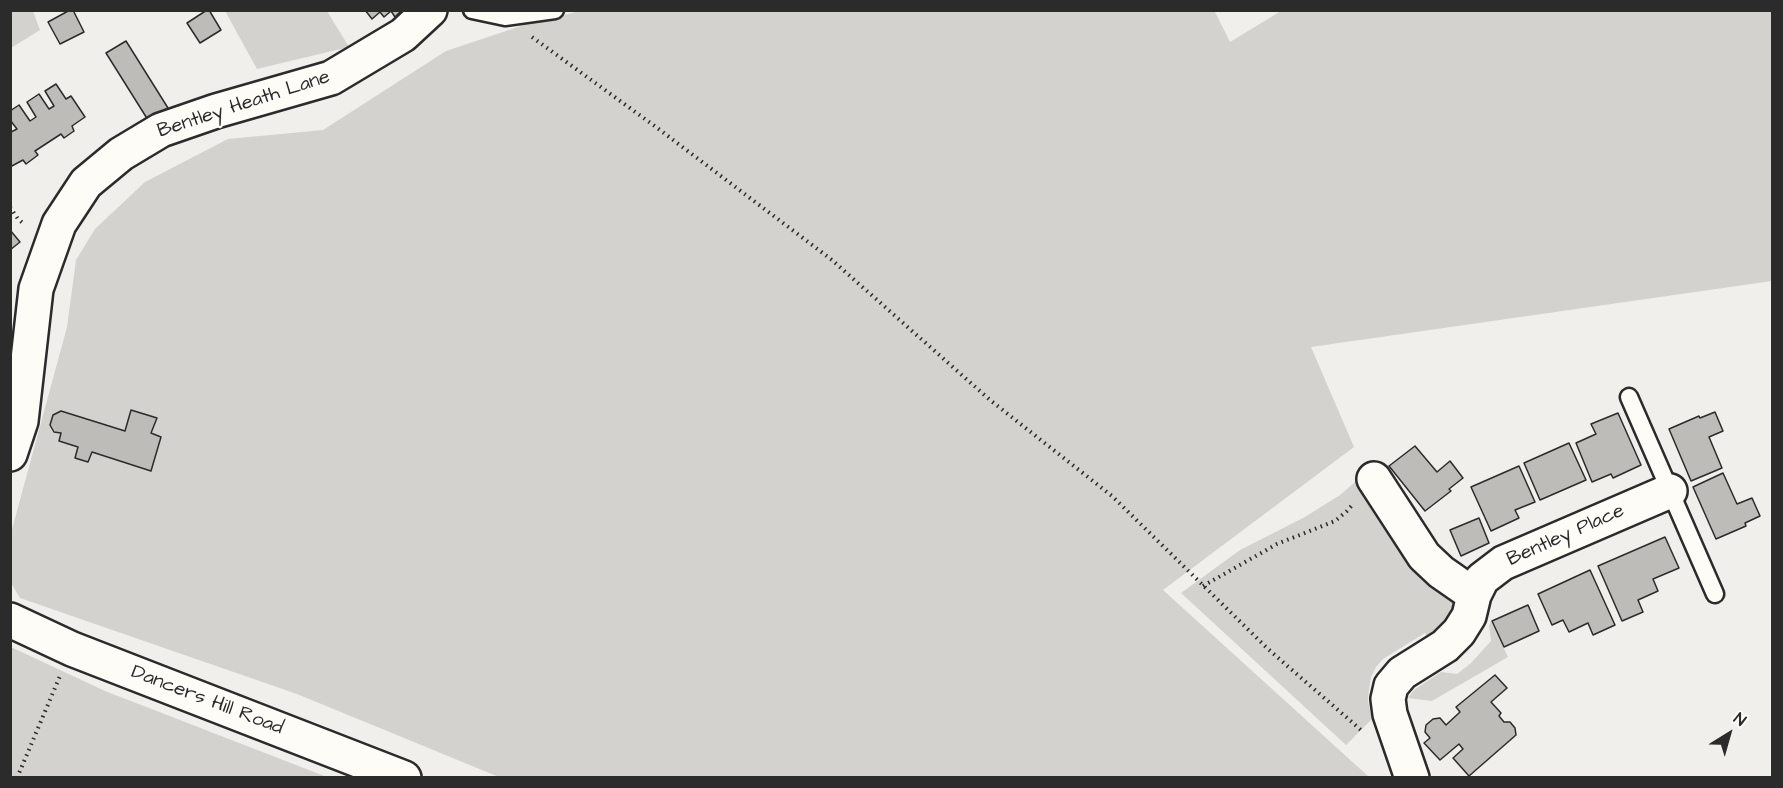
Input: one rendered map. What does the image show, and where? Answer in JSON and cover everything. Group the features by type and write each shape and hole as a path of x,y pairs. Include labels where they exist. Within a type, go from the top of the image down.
{"street":[{"name":"Bentley Heath Lane","path":"10,454 21,421 36,289 59,224 86,183 121,154 161,130 216,111 331,78 403,35 430,10"},
{"path":"1374,479 1424,556 1441,572 1474,595"},
{"name":"Bentley Place","path":"1412,777 1389,714 1388,699 1391,686 1402,673 1445,646 1459,632 1469,616 1474,595 1482,579 1503,563 1670,491"},
{"name":"Dancers Hill Road","path":"10,620 72,649 404,777"}],"lane":[{"path":"472,10 505,17 555,10"},
{"path":"1629,397 1715,594"}],"path":[{"path":"505,17 832,260 990,400 1112,496 1268,649 1362,730"},
{"path":"1203,586 1277,544 1335,521 1347,511 1374,479"},
{"path":"17,777 72,649"}],"shaded area":[{"path":"584,10 1214,10 1230,42 1281,11 1772,11 1772,281 1311,347 1354,447 1163,590 1369,777 499,777 297,694 20,598 11,583 11,533 67,327 76,260 95,229 145,182 228,139 323,130 446,51 524,25"},
{"path":"10,11 33,11 40,30 11,48"},
{"path":"225,11 327,11 349,47 257,69"},
{"path":"1361,477 1452,599 1455,607 1453,620 1430,640 1425,633 1383,659 1376,667 1371,677 1368,701 1372,719 1346,745 1181,593 1240,550 1305,517 1340,495"},
{"path":"1491,621 1508,657 1432,701 1408,698 1414,690 1441,672 1457,674 1471,663 1491,641 1489,626"},
{"path":"11,647 105,691 327,777 11,777"}],"building":[{"path":"73,10 84,32 60,44 48,22"},
{"path":"207,10 221,30 200,43 187,23"},
{"path":"365,10 402,10 395,17 391,11 384,17 380,12 372,19"},
{"path":"126,41 168,108 148,120 106,53"},
{"path":"56,84 66,99 71,96 85,117 72,126 74,131 64,138 61,134 35,151 38,155 26,164 23,160 10,167 10,131 17,129 10,120 10,111 19,105 30,121 36,117 27,102 39,94 49,109 54,106 45,91"},
{"path":"10,230 20,242 10,250"},
{"path":"131,410 157,418 151,433 161,437 151,471 92,452 88,462 75,458 78,447 59,441 61,433 54,432 50,425 53,415 61,411 125,431"},
{"path":"1715,412 1723,431 1709,437 1722,468 1691,481 1669,429"},
{"path":"1618,413 1641,465 1613,478 1611,474 1592,482 1576,443 1596,434 1591,424"},
{"path":"1569,443 1586,480 1540,500 1524,463"},
{"path":"1415,446 1437,472 1450,461 1463,478 1449,489 1451,491 1425,511 1389,466"},
{"path":"1519,466 1535,502 1515,510 1519,518 1491,531 1471,487"},
{"path":"1723,473 1737,504 1752,498 1760,516 1745,523 1746,526 1716,539 1693,487"},
{"path":"1479,518 1489,543 1461,556 1450,530"},
{"path":"1665,537 1679,568 1653,579 1658,591 1638,600 1643,612 1622,621 1598,566"},
{"path":"1590,570 1615,625 1593,635 1588,623 1569,632 1563,620 1552,625 1538,594"},
{"path":"1528,605 1539,631 1504,647 1492,621"},
{"path":"1495,675 1507,688 1491,702 1501,713 1499,716 1504,722 1510,722 1515,728 1516,735 1469,776 1453,758 1463,749 1459,744 1440,760 1424,743 1430,738 1425,732 1426,725 1433,719 1440,718 1446,725 1460,712 1456,707"}]}
